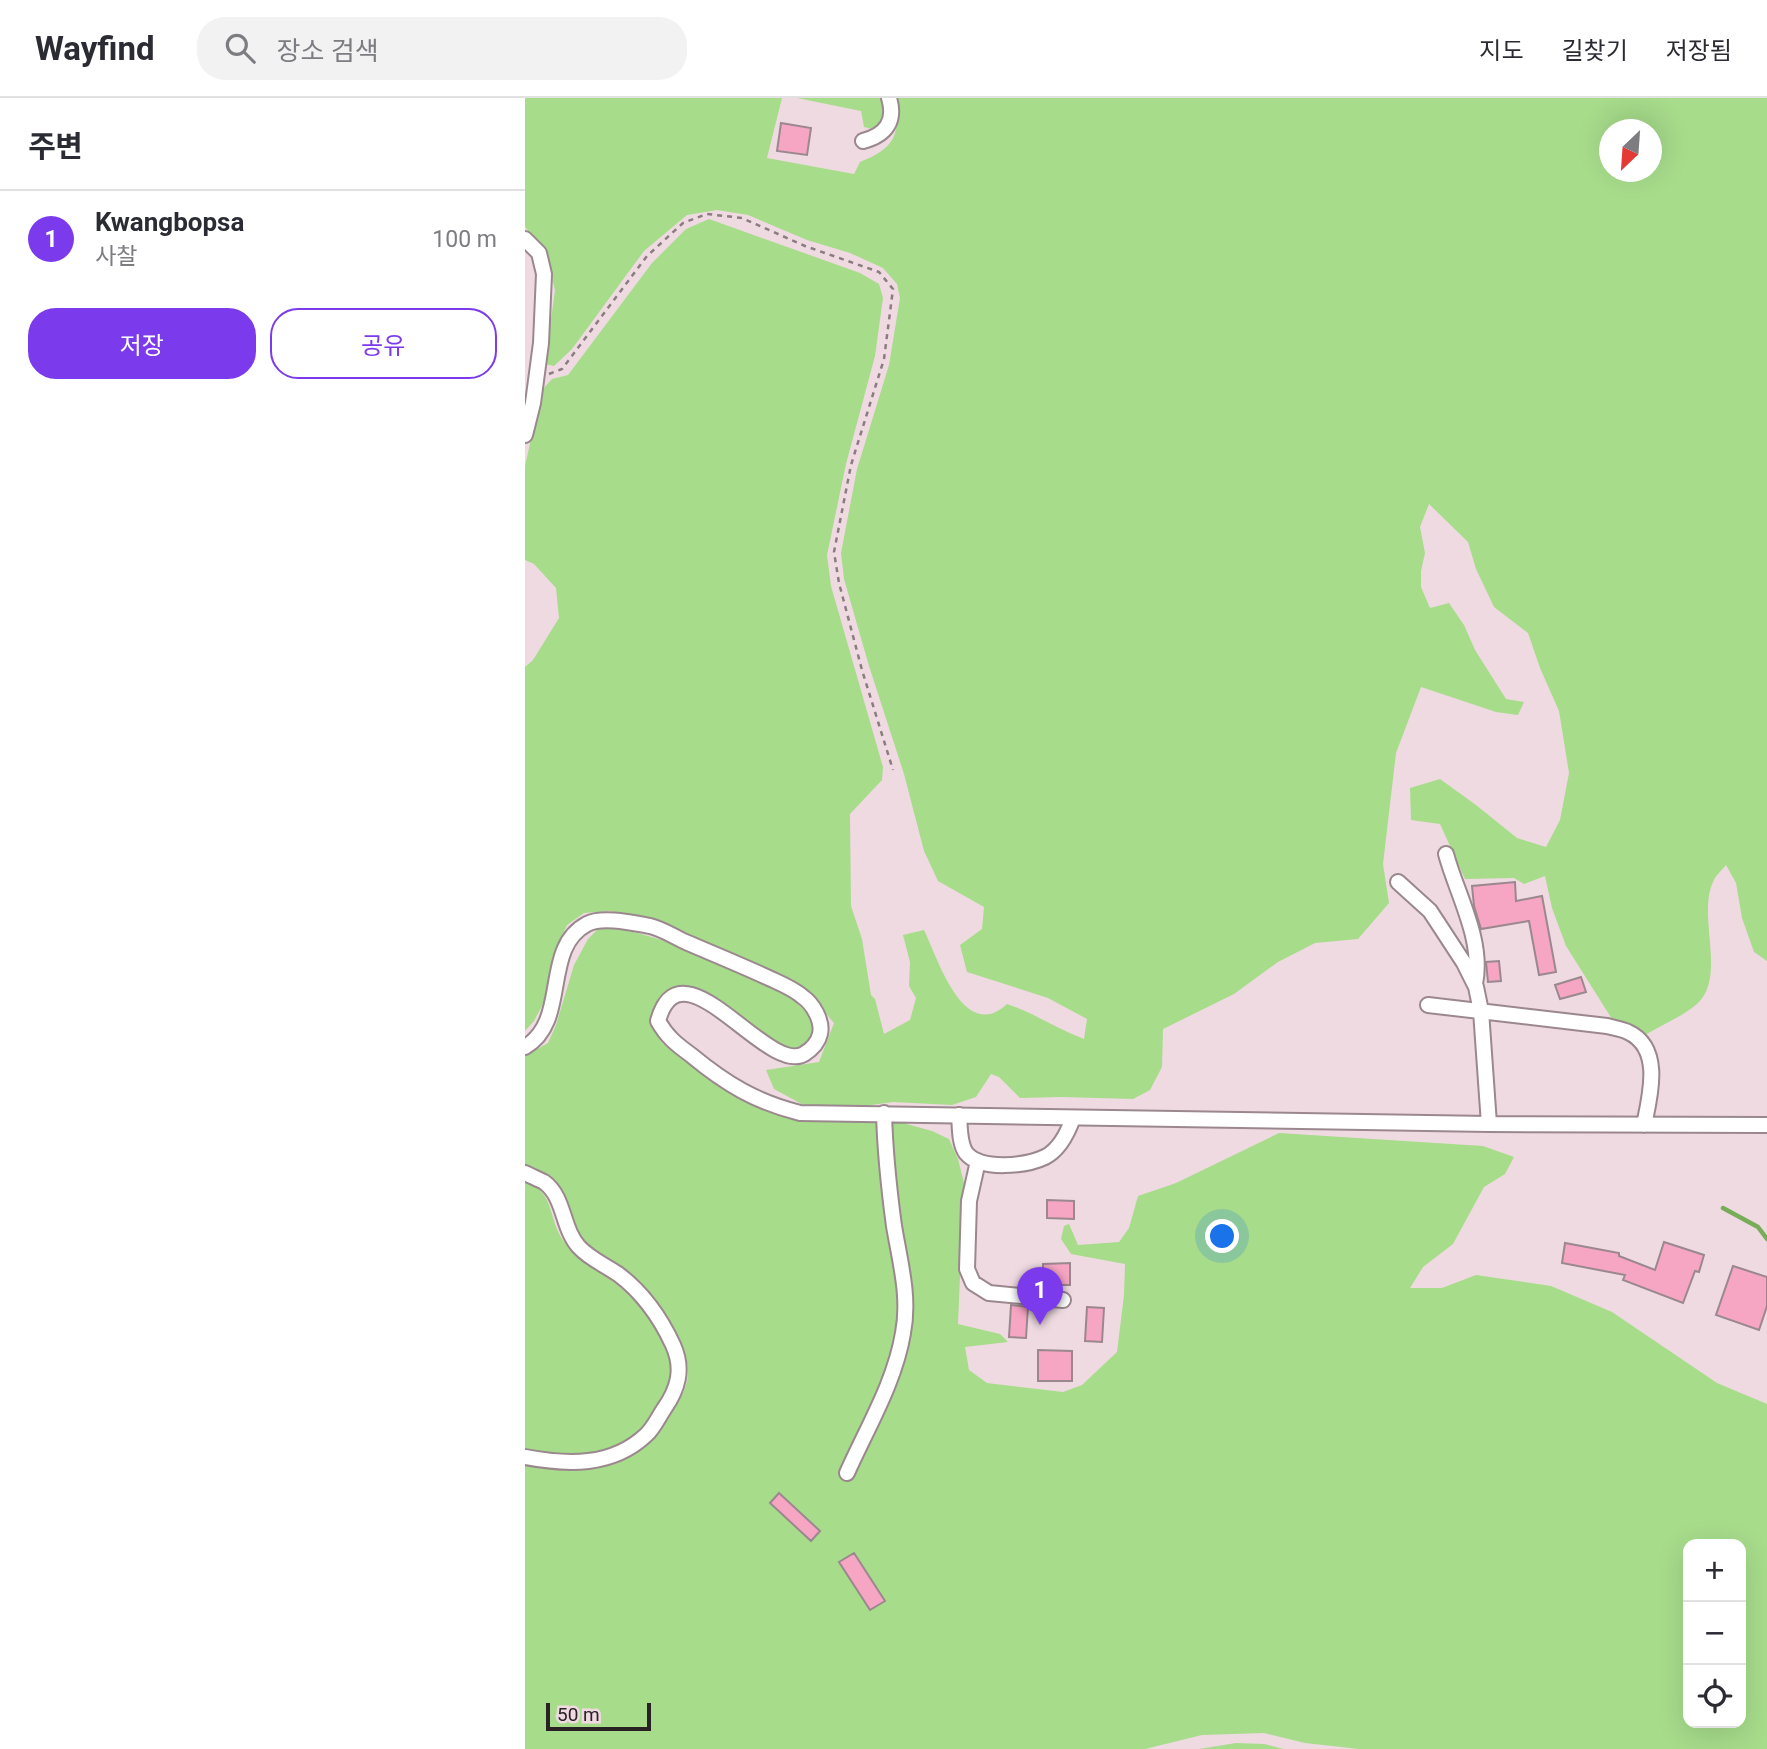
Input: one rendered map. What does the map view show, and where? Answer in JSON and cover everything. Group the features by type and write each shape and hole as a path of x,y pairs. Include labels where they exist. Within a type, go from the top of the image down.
{"street":[{"path":"863,141 878,138 888,127 892,114 889,98"},
{"path":"525,239 539,253 544,274 541,343 525,435"},
{"path":"1446,854 1472,934 1478,971 1475,985"},
{"path":"1398,881 1430,911 1464,962 1475,985 1481,1012 1489,1124"},
{"path":"525,1047 548,1022 568,942 577,930 591,922 613,922 652,926 805,997 817,1014 820,1033 813,1048 800,1056 779,1053 756,1039 727,1013 710,1002 689,994 675,996 667,1002 658,1021 665,1035 726,1082 747,1095 800,1113 1489,1124 1767,1125"},
{"path":"1429,1005 1607,1026 1630,1033 1647,1051 1652,1069 1644,1125"},
{"path":"847,1473 895,1364 903,1333 904,1279 885,1149 884,1113"},
{"path":"959,1115 961,1140 966,1153 978,1161 1007,1166 1046,1156 1067,1134 1073,1118"},
{"path":"978,1161 969,1201 967,1269 973,1283 989,1293 1063,1300"},
{"path":"525,1173 545,1183 554,1192 577,1245 619,1275 644,1298 674,1346 680,1365 674,1395 647,1435 624,1450 586,1462 561,1463 525,1457"}],"path":[{"path":"536,379 562,369 647,257 683,223 708,214 742,218 805,246 879,272 893,289 884,359 851,465 834,552 839,583 862,670 893,770"}],"green space":[{"path":"525,98 782,98 767,158 854,174 860,162 881,151 893,138 897,121 896,98 1767,98 1767,961 1754,952 1742,918 1736,883 1726,865 1714,880 1709,896 1711,962 1706,992 1697,1004 1645,1035 1612,1019 1566,946 1552,908 1545,876 1524,884 1514,878 1465,879 1440,824 1411,820 1410,788 1440,779 1517,838 1546,847 1560,820 1569,773 1559,711 1528,633 1494,607 1476,569 1468,542 1429,504 1420,527 1425,553 1421,587 1430,608 1449,603 1506,699 1524,702 1518,715 1496,712 1421,687 1396,753 1383,864 1389,903 1358,939 1315,943 1278,962 1234,994 1163,1029 1162,1067 1150,1090 1133,1099 1020,1098 999,1077 991,1074 976,1097 952,1105 893,1102 850,1108 809,1108 774,1089 766,1070 819,1062 834,1023 811,996 738,957 654,920 610,911 584,913 567,925 560,940 543,1004 525,1031 525,667 533,660 559,618 556,588 534,564 525,560 525,466 542,390 552,379 568,375 652,263 686,229 709,219 860,273 879,284 883,298 875,356 846,464 827,555 831,586 883,767 882,780 850,814 851,906 862,939 871,995 875,999 884,1034 910,1020 916,998 909,986 910,962 903,935 924,930 955,993 966,1006 978,1013 992,1013 1007,1004 1084,1039 1087,1019 1048,998 967,972 960,945 982,929 984,907 938,881 924,851 904,774 844,579 841,553 857,469 889,365 900,298 897,284 883,268 748,215 717,210 687,215 644,251 572,349 554,366 545,364 555,290 544,249 525,227"},
{"path":"797,98 881,98 885,108 885,121 876,130 864,127 861,111"},
{"path":"609,927 656,938 750,975 778,989 799,1005 811,1020 812,1030 806,1045 792,1051 674,991 661,999 653,1012 653,1027 662,1043 697,1070 753,1103 824,1119 903,1123 949,1139 964,1183 958,1324 1000,1334 1008,1342 965,1347 969,1370 987,1383 1063,1392 1082,1385 1117,1352 1125,1264 1071,1254 1061,1239 1064,1226 1069,1224 1078,1245 1119,1242 1129,1228 1138,1196 1176,1183 1279,1133 1483,1146 1514,1157 1505,1174 1484,1187 1453,1244 1423,1267 1410,1288 1442,1288 1476,1275 1551,1286 1612,1312 1717,1383 1767,1404 1767,1749 1359,1749 1305,1743 1264,1733 1202,1735 1145,1749 525,1749 525,1465 581,1470 604,1467 626,1459 650,1439 673,1411 687,1383 688,1371 677,1337 651,1296 629,1272 586,1244 576,1231 555,1183 546,1175 525,1165 525,1056 548,1043 574,965 588,939 598,929"},
{"path":"525,1179 542,1192 566,1244 615,1283 642,1309 658,1329 670,1358 671,1376 658,1409 646,1424 631,1436 599,1453 571,1456 525,1451"},
{"path":"1236,1743 1264,1744 1284,1749 1199,1749"}],"building":[{"path":"781,123 811,128 807,155 777,151"},
{"path":"1515,882 1516,901 1542,896 1556,972 1539,975 1529,921 1481,929 1474,906 1472,886"},
{"path":"1499,961 1501,981 1488,982 1486,962"},
{"path":"1581,977 1586,992 1560,999 1555,985"},
{"path":"1047,1200 1074,1201 1074,1219 1047,1218"},
{"path":"1664,1242 1704,1255 1699,1272 1695,1271 1683,1303 1623,1280 1625,1275 1562,1263 1565,1243 1619,1253 1619,1256 1655,1270"},
{"path":"1070,1263 1070,1285 1043,1285 1043,1264"},
{"path":"1733,1266 1767,1277 1767,1306 1759,1330 1716,1315"},
{"path":"1011,1305 1028,1307 1026,1338 1009,1337"},
{"path":"1087,1307 1104,1308 1102,1342 1085,1341"},
{"path":"1038,1350 1072,1351 1072,1381 1038,1381"},
{"path":"779,1493 820,1531 811,1541 770,1503"},
{"path":"854,1553 885,1601 870,1610 839,1562"}],"waterway":[{"path":"1723,1208 1758,1227 1767,1239"}],"place":[{"name":"Kwangbopsa","path":"1040,1325"}]}
